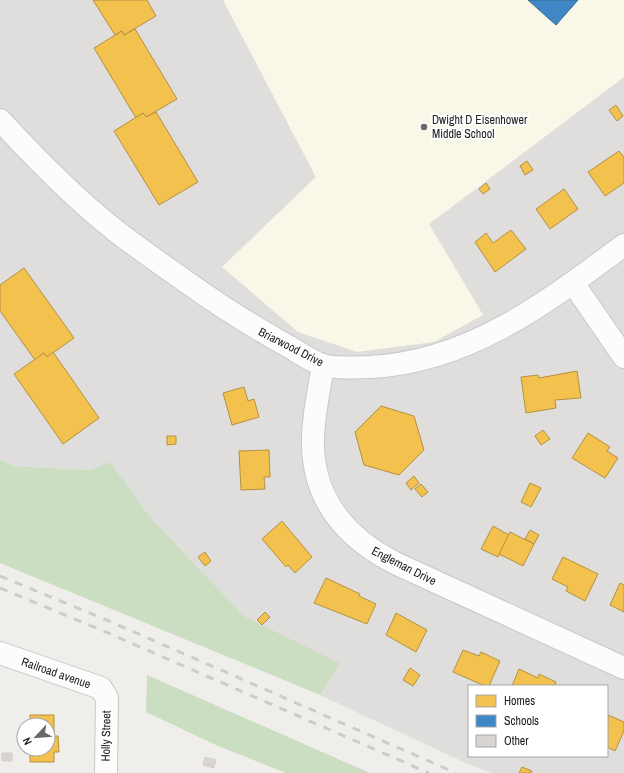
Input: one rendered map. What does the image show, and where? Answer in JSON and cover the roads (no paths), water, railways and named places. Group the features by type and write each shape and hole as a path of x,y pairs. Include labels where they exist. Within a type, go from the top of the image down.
{"street":[{"name":"Briarwood Drive","path":"0,120 43,164 115,230 239,319 323,365 358,367 385,366 416,361 446,353 474,342 503,328 572,283 624,245"},
{"path":"572,283 624,357"},
{"name":"Engleman Drive","path":"323,365 314,431 315,463 328,503 350,534 374,552 397,564 624,668"},
{"name":"Railroad avenue","path":"0,653 101,688 107,698"},
{"name":"Holly Street","path":"106,773 107,698"}],"railway":[{"path":"0,576 109,621 456,773"},
{"path":"0,588 101,630 429,773"}],"place":[{"name":"Dwight D Eisenhower Middle School","path":"424,127"}]}
